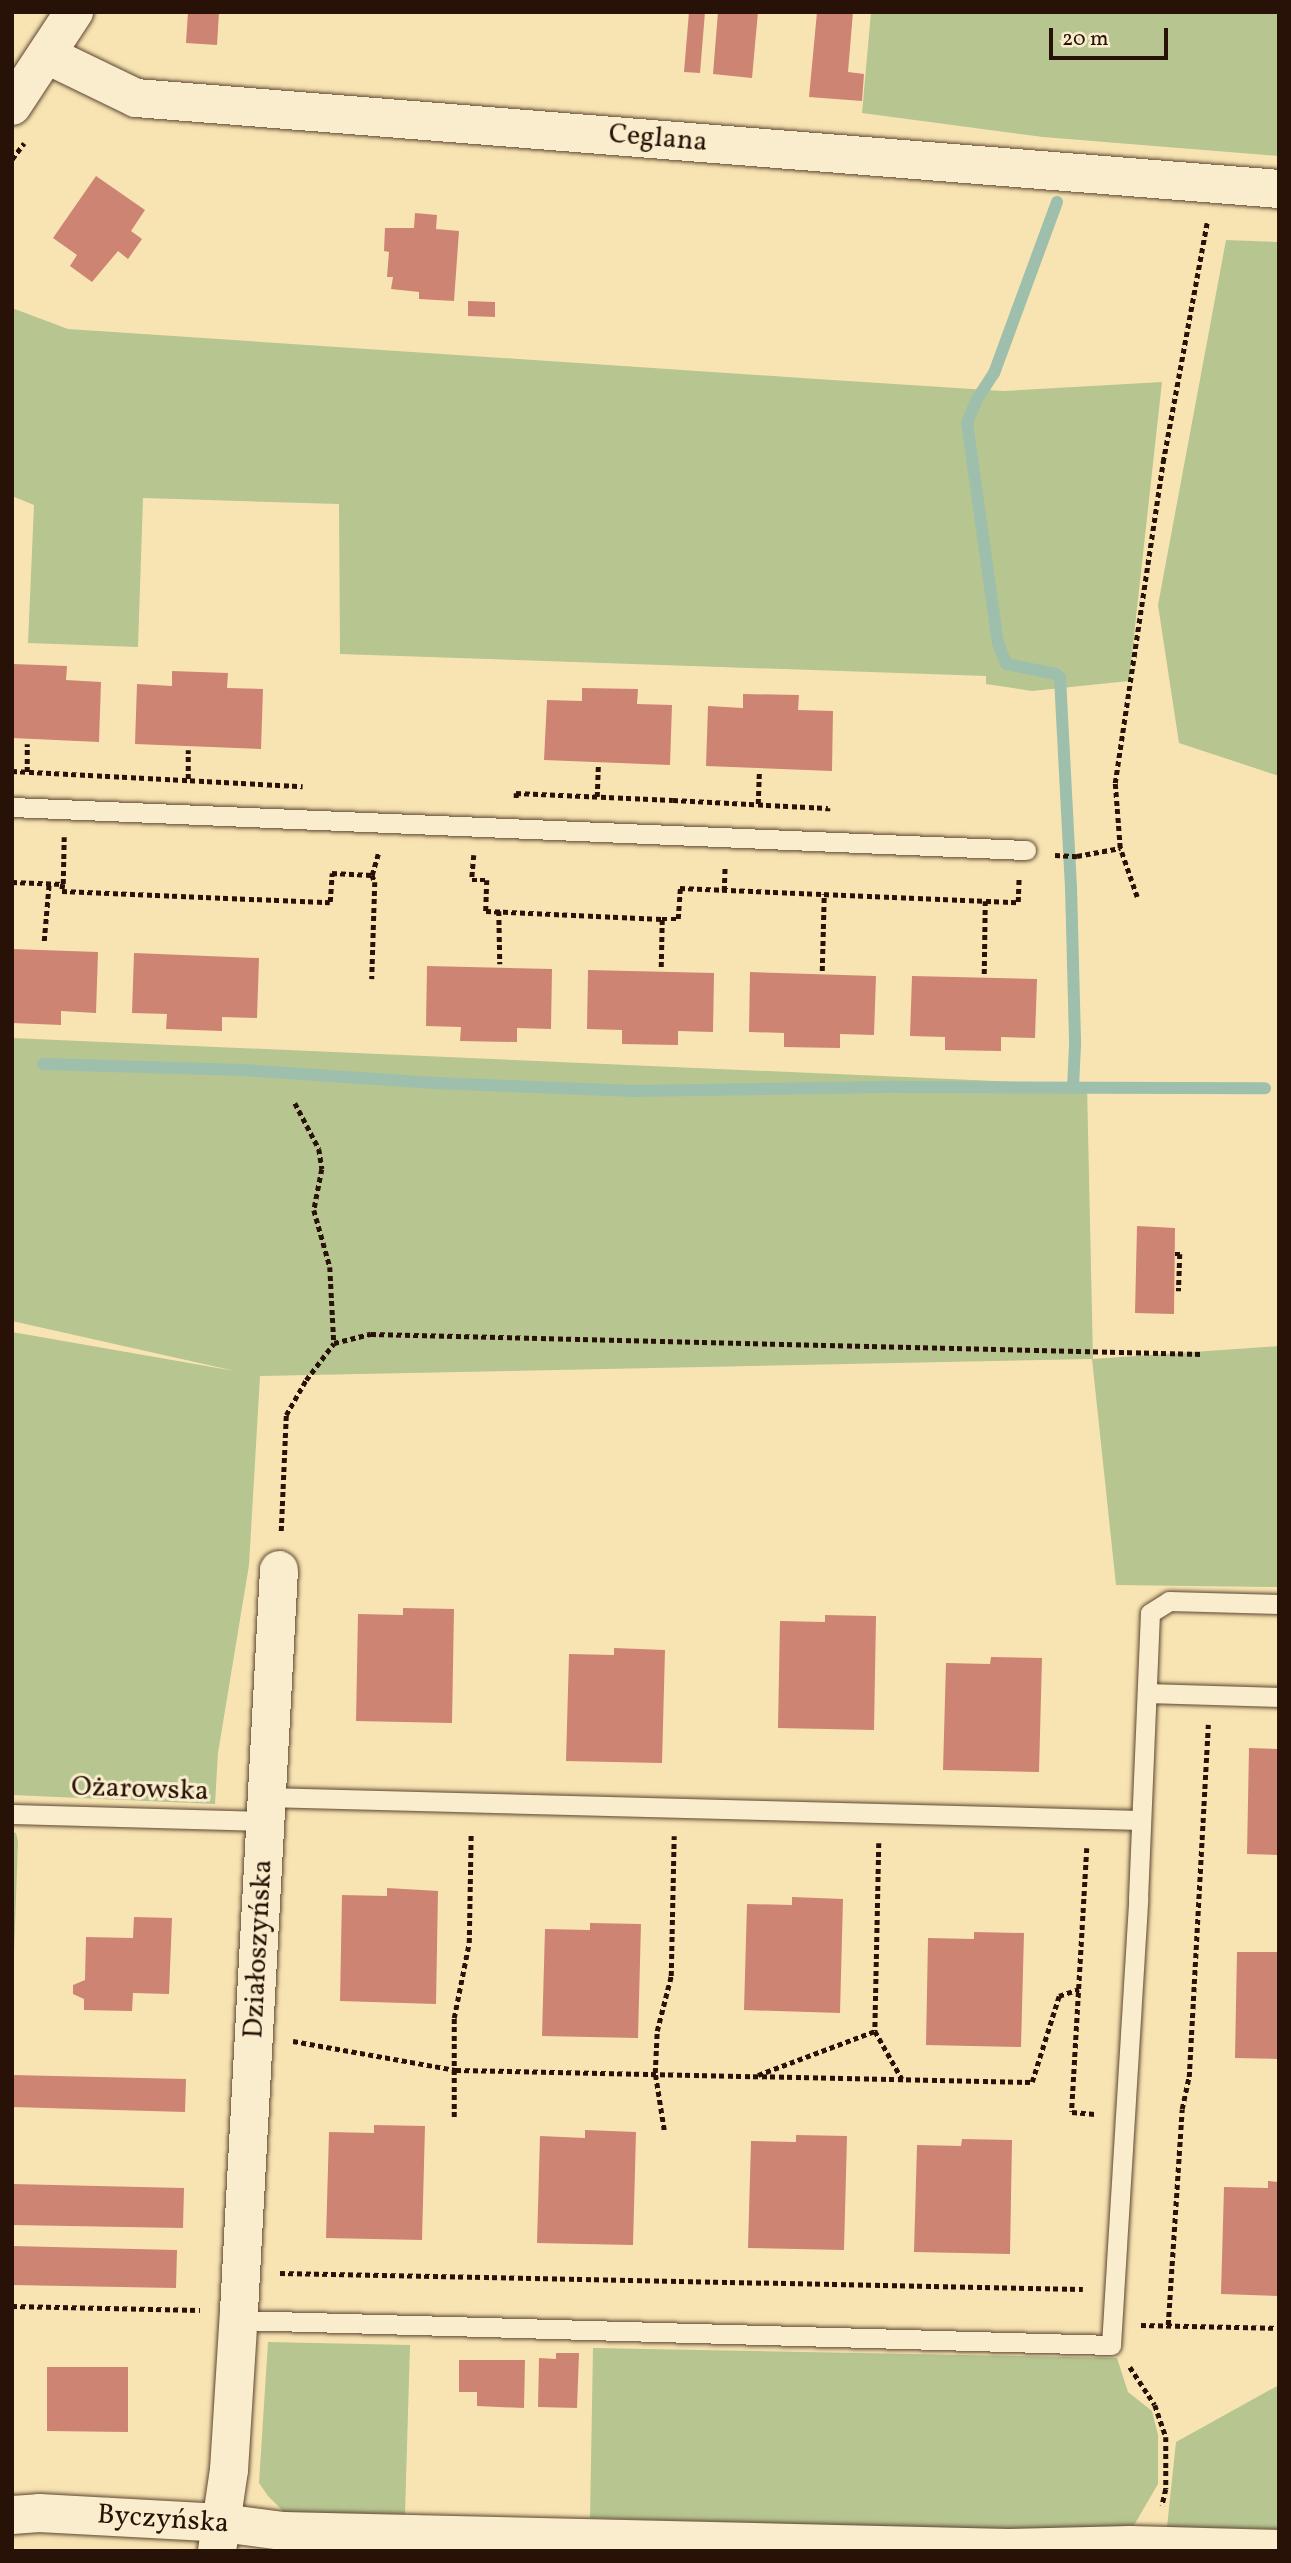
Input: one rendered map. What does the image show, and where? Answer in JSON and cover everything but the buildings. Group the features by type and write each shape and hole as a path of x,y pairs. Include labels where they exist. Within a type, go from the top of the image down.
{"street":[{"path":"12,106 74,12"},
{"name":"Ceglana","path":"47,55 136,98 1279,189"},
{"name":"Działoszyńska","path":"220,2537 239,2315 279,1570"},
{"name":"Byczyńska","path":"12,2515 39,2513 220,2537 283,2531 415,2542 1092,2550 1154,2546 1279,2549"}],"lane":[{"path":"12,807 1023,850"},
{"path":"239,2315 1111,2345 1150,1613 1169,1601 1279,1604"},
{"path":"1147,1693 1279,1697"},
{"name":"Ożarowska","path":"12,1814 471,1803 1141,1820"}],"path":[{"path":"1137,897 1120,848 1115,783 1163,462 1214,184"},
{"path":"27,744 27,772"},
{"path":"188,750 188,779"},
{"path":"597,797 598,765"},
{"path":"12,771 303,786"},
{"path":"758,804 759,771"},
{"path":"65,810 62,891 330,902 332,873 372,875"},
{"path":"372,979 375,882 372,875 382,843 382,822"},
{"path":"476,827 472,880 487,880 486,911 662,919 678,919 680,888 1018,902 1023,850"},
{"path":"1064,857 1120,848"},
{"path":"12,882 62,884"},
{"path":"44,941 48,883"},
{"path":"822,971 824,894"},
{"path":"984,974 985,901"},
{"path":"499,911 500,964"},
{"path":"661,967 662,919"},
{"path":"295,1103 318,1150 323,1169 314,1210 330,1267 334,1343"},
{"path":"1175,1254 1180,1254 1179,1292"},
{"path":"279,1570 286,1415 306,1380 334,1343 371,1334 1203,1354"},
{"path":"1168,2325 1182,2109 1189,2077 1209,1696"},
{"path":"454,2117 454,2018 469,1943 471,1803"},
{"path":"664,2130 655,2073 657,2031 671,1976 675,1808"},
{"path":"880,1814 875,2031 902,2080"},
{"path":"1089,1819 1072,2112 1125,2116"},
{"path":"254,2035 456,2070 1032,2082 1059,1996 1079,1989"},
{"path":"754,2076 875,2031"},
{"path":"279,2273 1115,2290"},
{"path":"12,2306 239,2315"},
{"path":"1112,2324 1279,2328"},
{"path":"1111,2345 1128,2363 1155,2405 1166,2437 1166,2489 1154,2546"}],"green space":[{"path":"871,12 1279,12 1279,156 1043,137 862,113"},
{"path":"1226,240 1279,242 1279,776 1179,743 1158,605"},
{"path":"12,308 68,329 1003,391 1162,382 1129,681 1032,691 986,684 986,676 340,654 339,504 143,498 138,647 28,643 34,505 12,496"},
{"path":"12,1038 1087,1085 1093,1359 1279,1346 1279,1587 1116,1585 1092,1359 260,1376 249,1565 218,1753 215,1804 12,1795 12,1332 235,1371 12,1321"},
{"path":"12,1832 16,1833 18,1841 12,2010"},
{"path":"268,2342 410,2345 405,2514 284,2512 268,2496 259,2483"},
{"path":"593,2348 1117,2358 1128,2392 1152,2411 1158,2435 1158,2484 1133,2527 1011,2530 590,2518"},
{"path":"1279,2385 1279,2529 1167,2527 1176,2442"}],"waterway":[{"path":"1057,202 994,373 977,399 967,423 998,643 1006,664 1056,674 1060,678 1071,887 1075,1045 1073,1088"},
{"path":"43,1064 243,1070 434,1083 630,1091 898,1087 1265,1088"}]}
